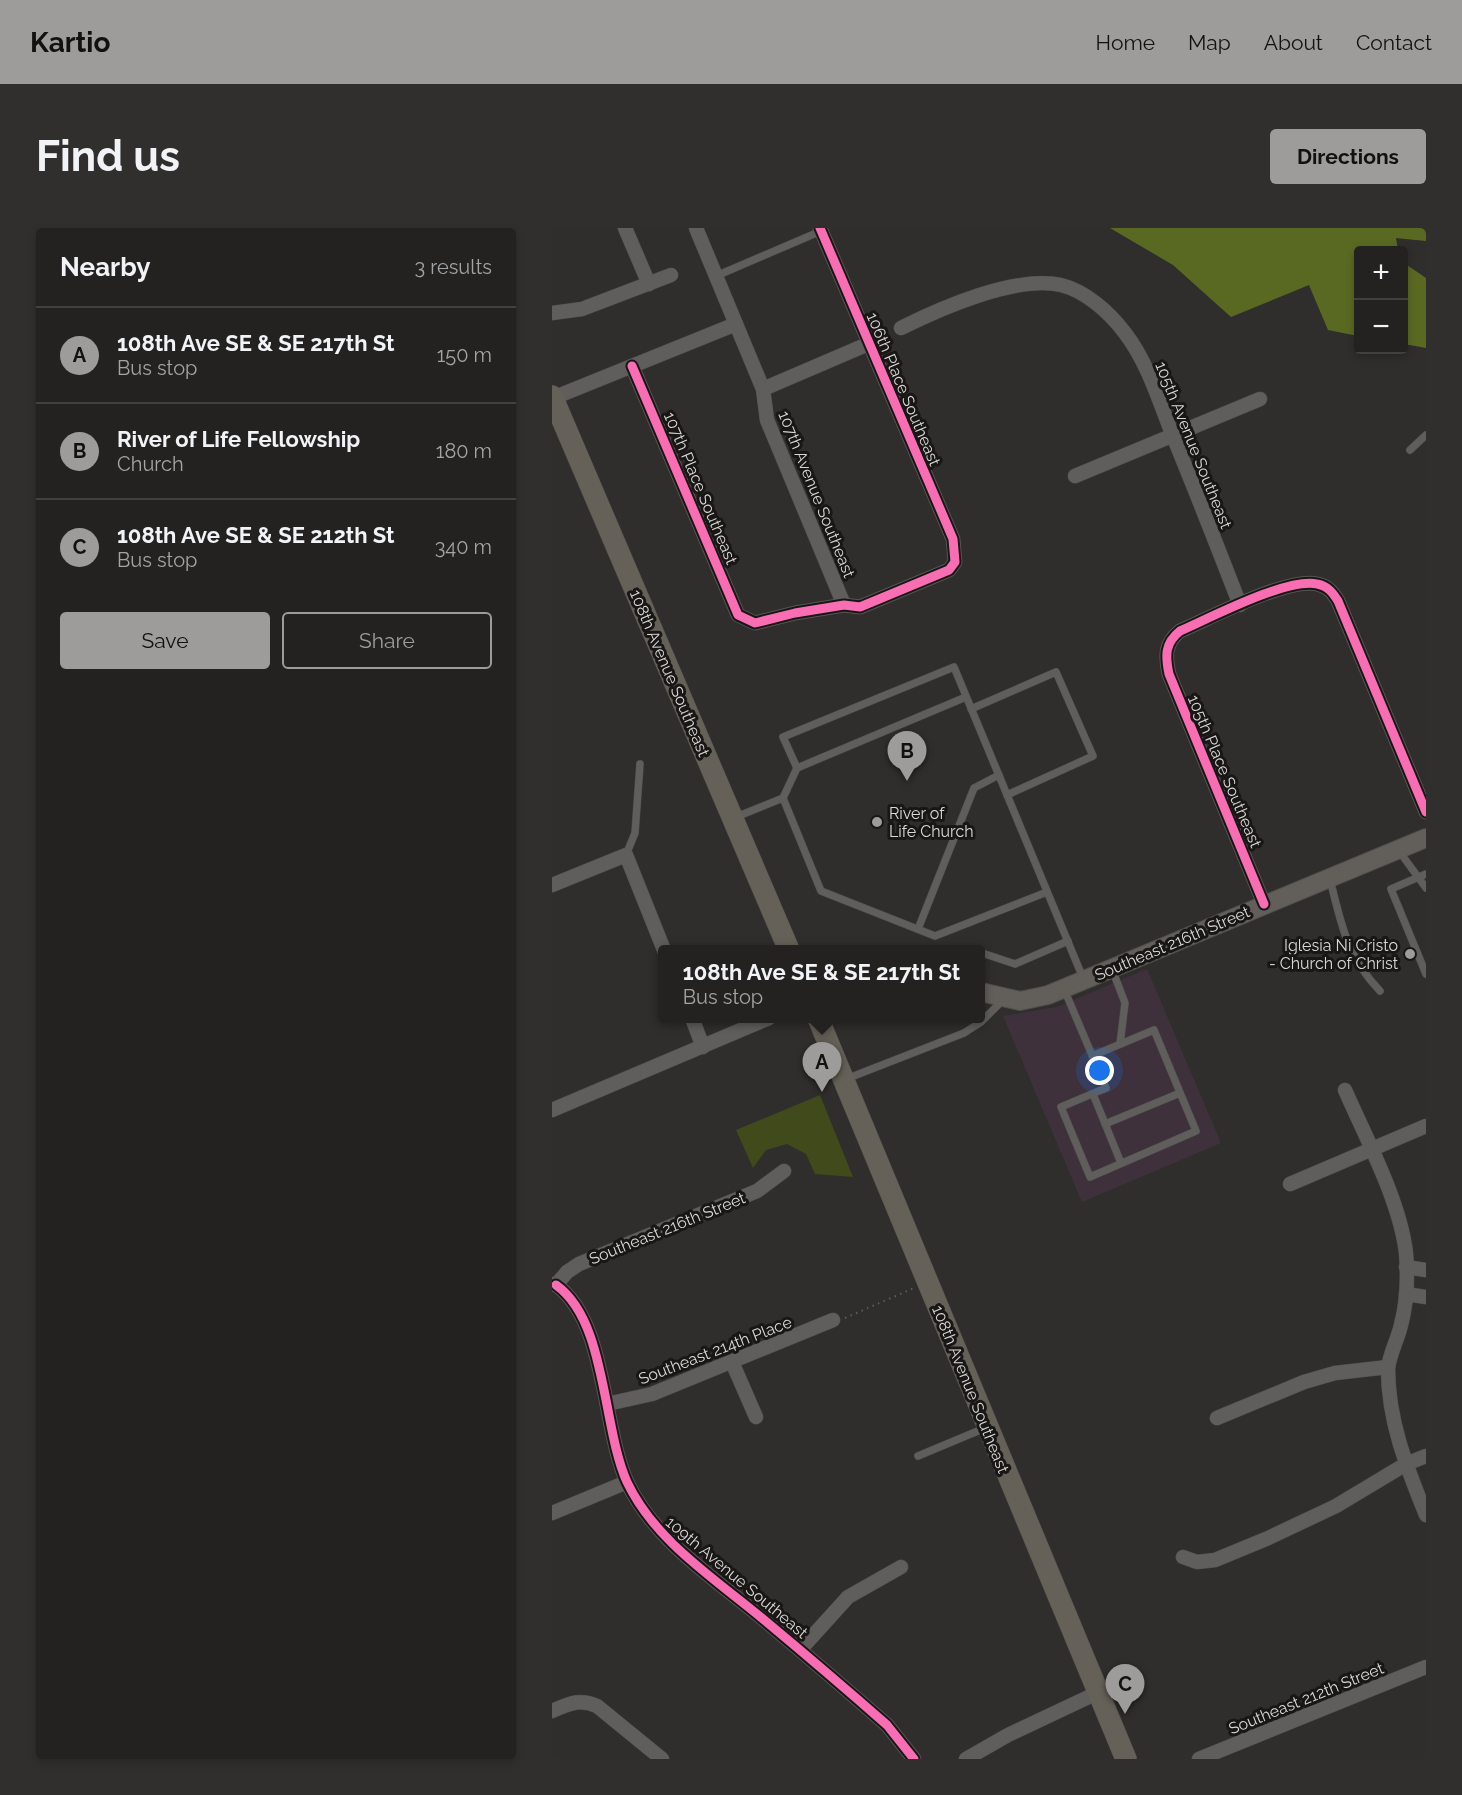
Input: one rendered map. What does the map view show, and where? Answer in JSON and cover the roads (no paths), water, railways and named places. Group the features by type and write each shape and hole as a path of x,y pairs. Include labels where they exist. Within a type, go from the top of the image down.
{"main road":[{"name":"108th Avenue Southeast","path":"552,397 787,945"},
{"name":"108th Avenue Southeast","path":"820,1023 1126,1759"}],"street":[{"path":"625,228 649,284"},
{"name":"107th Avenue Southeast","path":"696,228 764,390 767,420 844,606"},
{"name":"106th Place Southeast","path":"821,230 953,539 955,562 949,570 860,607 844,606"},
{"path":"552,313 582,309 671,275"},
{"name":"105th Avenue Southeast","path":"901,328 927,315 996,292 1038,283 1062,285 1101,307 1125,333 1136,350 1174,437 1240,605"},
{"path":"552,397 736,324"},
{"path":"764,390 868,344"},
{"name":"107th Place Southeast","path":"632,366 738,615 755,624 795,612 844,606"},
{"path":"1076,476 1174,437 1260,399"},
{"path":"1240,605 1291,585 1317,584 1331,590 1338,601 1426,813"},
{"name":"105th Place Southeast","path":"1240,605 1180,631 1166,648 1169,674 1264,904"},
{"name":"Southeast 216th Street","path":"985,993 1005,999 1034,1000 1426,838"},
{"path":"552,885 626,855 662,945"},
{"path":"694,1023 703,1047"},
{"path":"552,1110 758,1023"},
{"path":"1345,1090 1400,1220 1406,1268 1406,1294 1402,1324 1388,1367 1393,1420 1406,1464 1426,1515"},
{"path":"1290,1184 1426,1126"},
{"name":"Southeast 216th Street","path":"554,1285 579,1264 757,1191 784,1171"},
{"path":"1406,1268 1426,1270"},
{"name":"109th Avenue Southeast","path":"554,1285 572,1300 591,1342 599,1363 617,1455 627,1482 644,1514 659,1532 887,1725 914,1759"},
{"path":"1406,1294 1426,1297"},
{"name":"Southeast 214th Place","path":"607,1404 652,1394 833,1320"},
{"path":"732,1362 756,1417"},
{"path":"1217,1418 1314,1378 1335,1372 1388,1367"},
{"path":"1183,1557 1197,1562 1215,1560 1266,1539 1336,1506 1406,1464 1426,1456"},
{"path":"553,1509 627,1482"},
{"path":"800,1650 848,1597 862,1586 901,1567"},
{"name":"Southeast 212th Street","path":"1199,1759 1426,1667"},
{"path":"966,1759 1008,1735 1098,1693"},
{"path":"552,1711 580,1701 597,1706 662,1759"}],"lane":[{"path":"716,276 821,230"},
{"path":"1410,450 1426,435"},
{"path":"797,768 783,737 954,667 1084,980"},
{"path":"971,710 1056,672 1093,756 1007,795"},
{"path":"733,818 783,798 797,768 966,697"},
{"path":"626,855 635,833 640,764"},
{"path":"918,929 974,788 999,775"},
{"path":"783,798 821,891 935,936 1047,892"},
{"path":"1397,849 1423,876 1426,888"},
{"path":"1423,876 1391,889 1426,974"},
{"path":"1329,877 1355,961 1380,991"},
{"path":"985,954 1015,964 1068,941"},
{"path":"1112,969 1125,1003 1120,1044"},
{"path":"1064,989 1092,1056 1106,1088 1061,1107 1090,1176 1196,1131 1154,1030 1092,1056"},
{"path":"985,1018 1005,999"},
{"path":"843,1080 964,1033 979,1023"},
{"path":"1105,1124 1180,1093"},
{"path":"1093,1094 1121,1163"},
{"path":"918,1456 987,1427"}],"place":[{"name":"River of Life Fellowship","path":"907,781"},
{"name":"River of Life Church","path":"877,822"},
{"name":"Iglesia Ni Cristo - Church of Christ","path":"1410,954"},
{"name":"108th Ave SE & SE 217th St","path":"822,1092"},
{"name":"108th Ave SE & SE 212th St","path":"1125,1714"}]}
